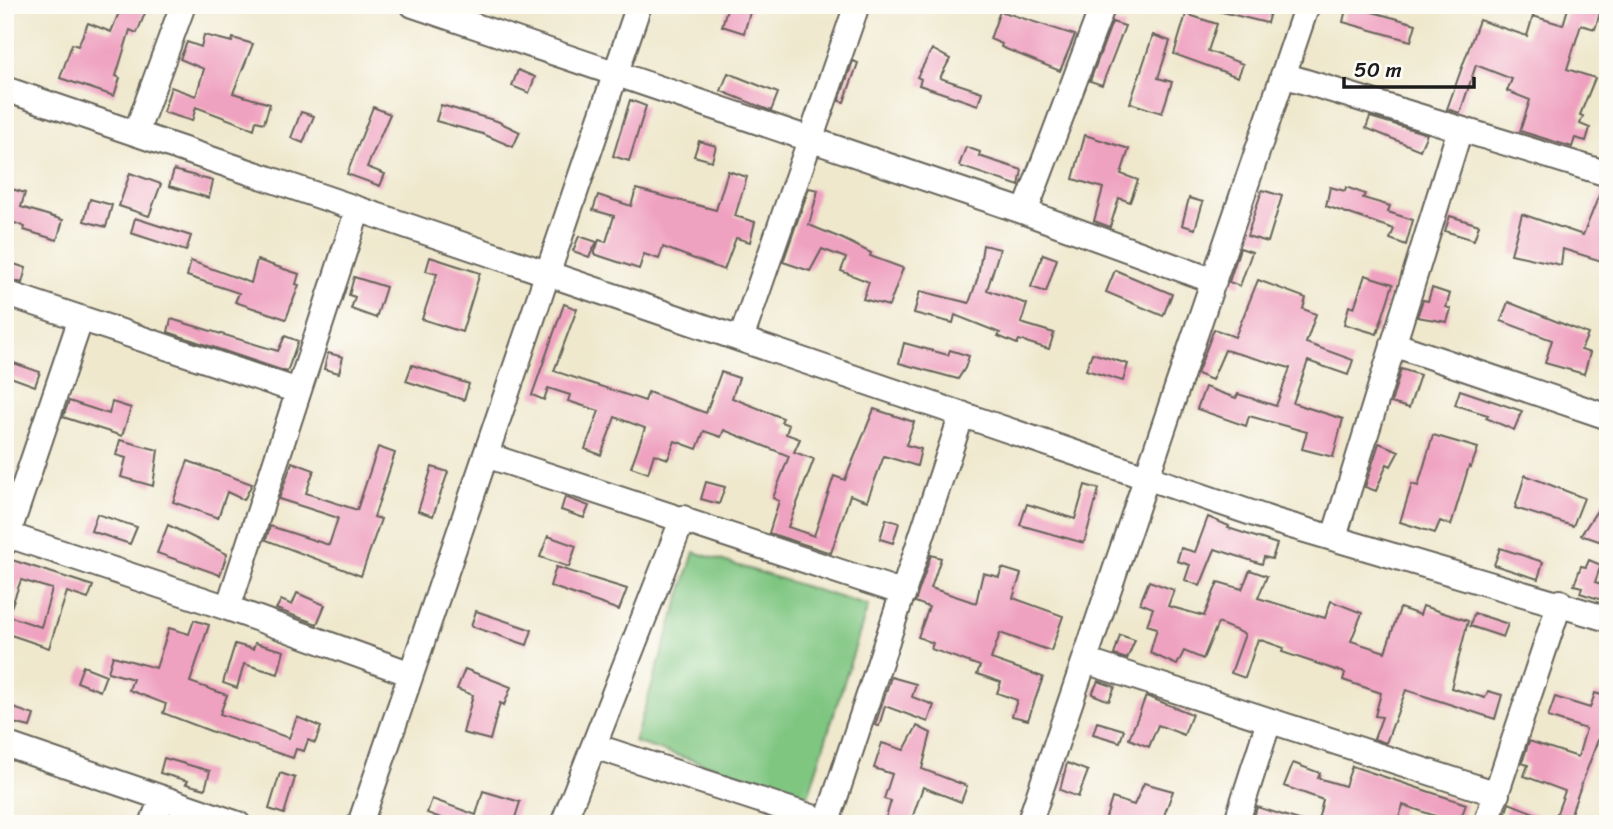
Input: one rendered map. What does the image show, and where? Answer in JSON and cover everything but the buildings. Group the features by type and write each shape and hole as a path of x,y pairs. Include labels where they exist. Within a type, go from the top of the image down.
{"street":[{"path":"136,133 183,5"},
{"path":"413,5 441,10 810,141 1025,212 1214,281"},
{"path":"360,824 639,5"},
{"path":"741,339 857,5"},
{"path":"1030,824 1307,5"},
{"path":"1025,212 1099,6"},
{"path":"1283,75 1608,174"},
{"path":"5,89 1146,477 1334,537 1560,602 1608,619"},
{"path":"1334,537 1460,129"},
{"path":"228,608 358,209"},
{"path":"5,293 298,391"},
{"path":"81,318 7,539 228,608 411,674"},
{"path":"1393,345 1608,417"},
{"path":"594,746 830,823 962,414"},
{"path":"486,455 904,593"},
{"path":"563,824 683,518"},
{"path":"1486,824 1560,602"},
{"path":"1085,661 1497,794"},
{"path":"1236,824 1269,721"},
{"path":"5,744 238,824"},
{"path":"152,824 162,798"}],"green space":[{"path":"694,552 868,606 808,796 634,742"}]}
